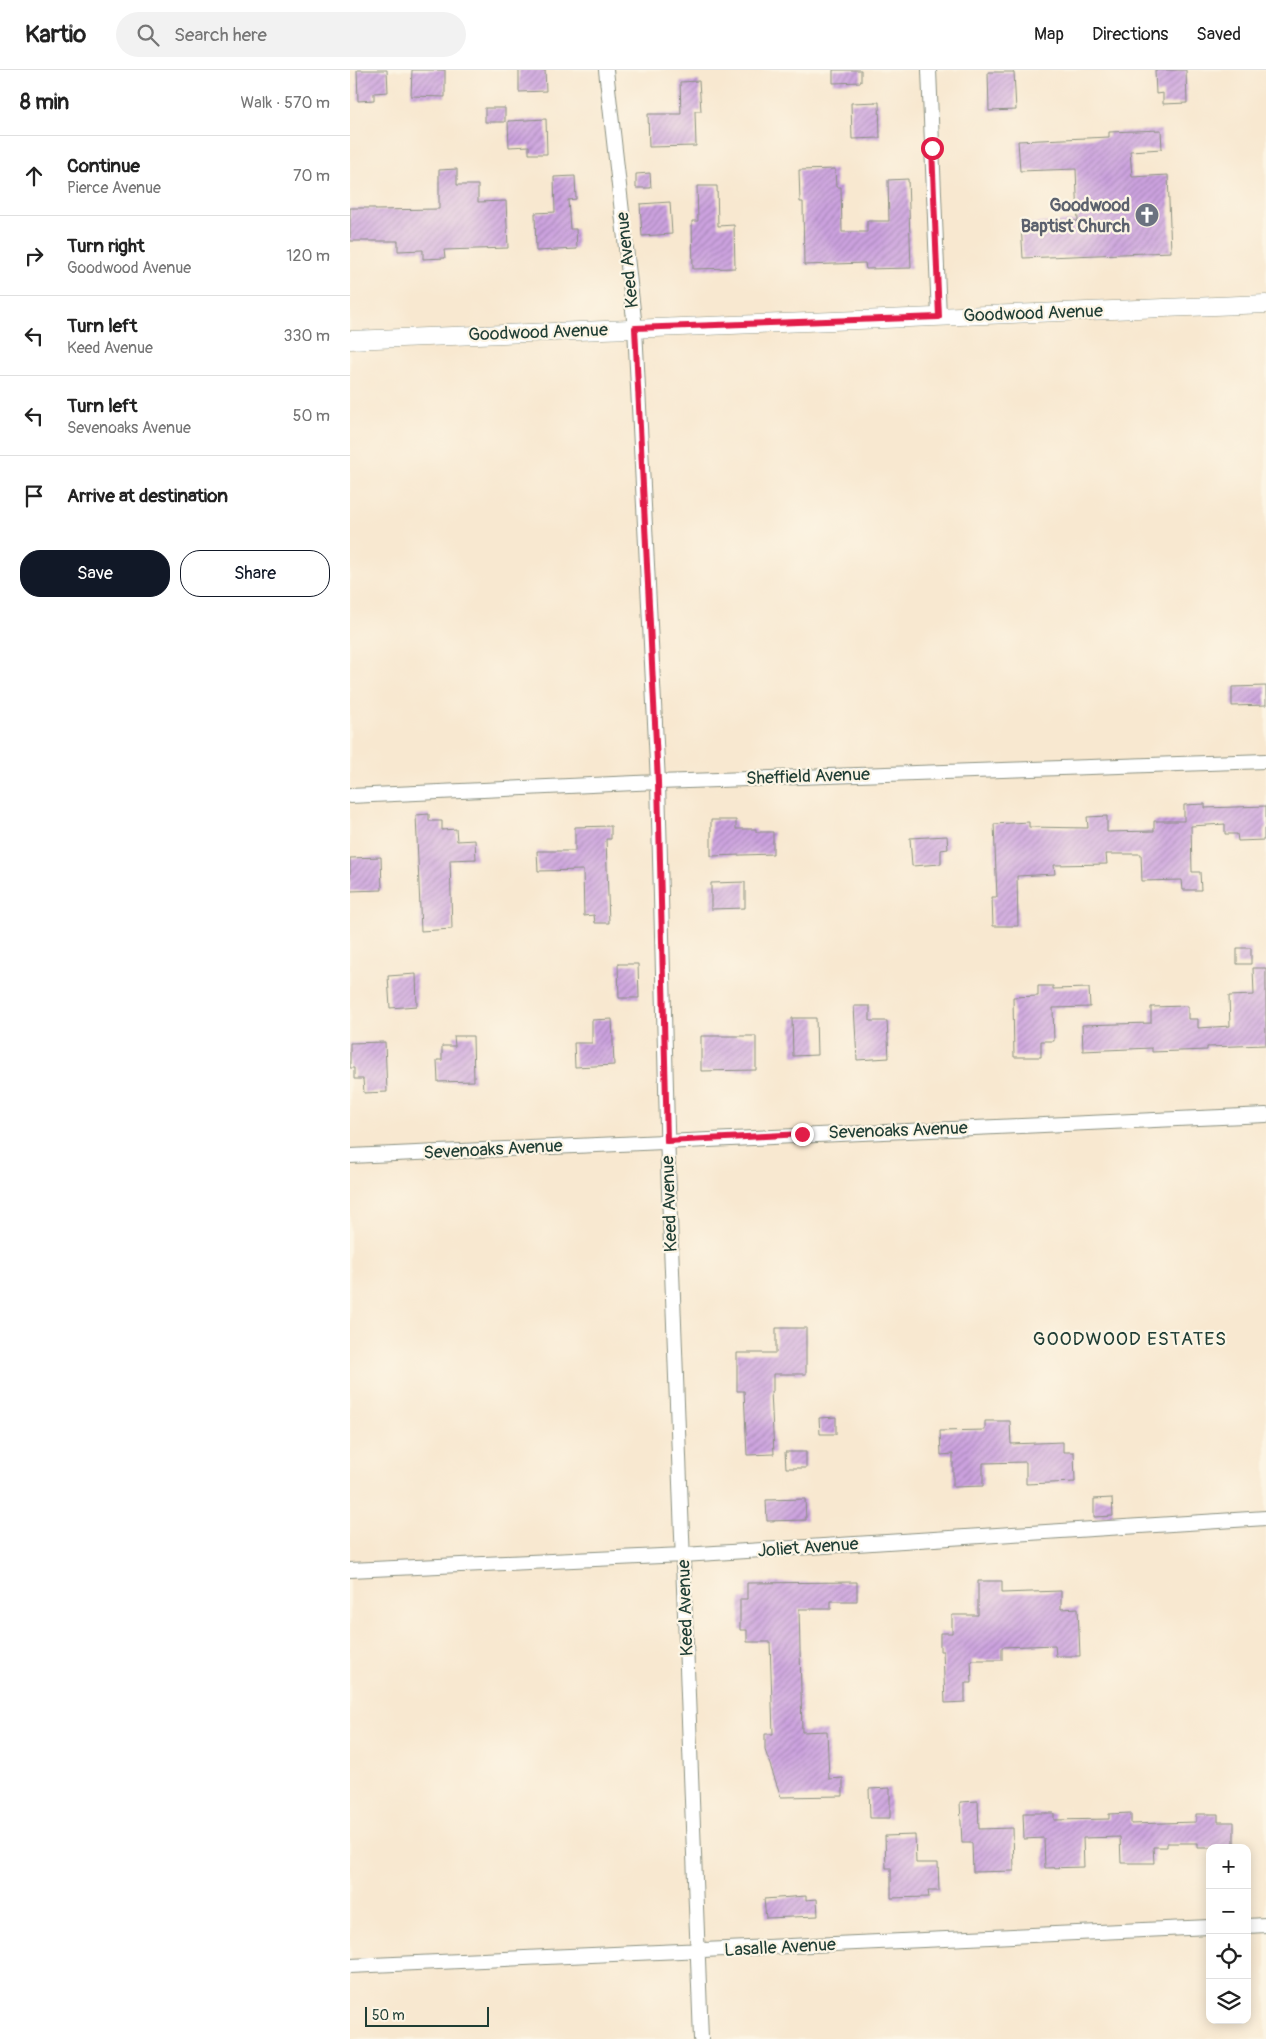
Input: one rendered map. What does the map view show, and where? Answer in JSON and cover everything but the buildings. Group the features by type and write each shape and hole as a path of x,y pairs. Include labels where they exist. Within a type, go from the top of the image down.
{"street":[{"name":"Keed Avenue","path":"606,70 635,328 658,782 667,1141 701,2039"},
{"path":"929,70 939,317"},
{"name":"Goodwood Avenue","path":"350,340 1266,304"},
{"name":"Sheffield Avenue","path":"350,796 658,782 1266,760"},
{"name":"Sevenoaks Avenue","path":"350,1156 1266,1114"},
{"name":"Joliet Avenue","path":"350,1570 683,1555 1266,1518"},
{"path":"1251,1926 1266,1925"},
{"name":"Lasalle Avenue","path":"350,1966 1206,1928"}],"place":[{"name":"Goodwood Baptist Church","path":"1147,215"}],"district":[{"name":"GOODWOOD ESTATES","path":"1130,1338"}],"route":[{"path":"802,1134 667,1141 658,782 635,328 939,317 932,148"}]}
